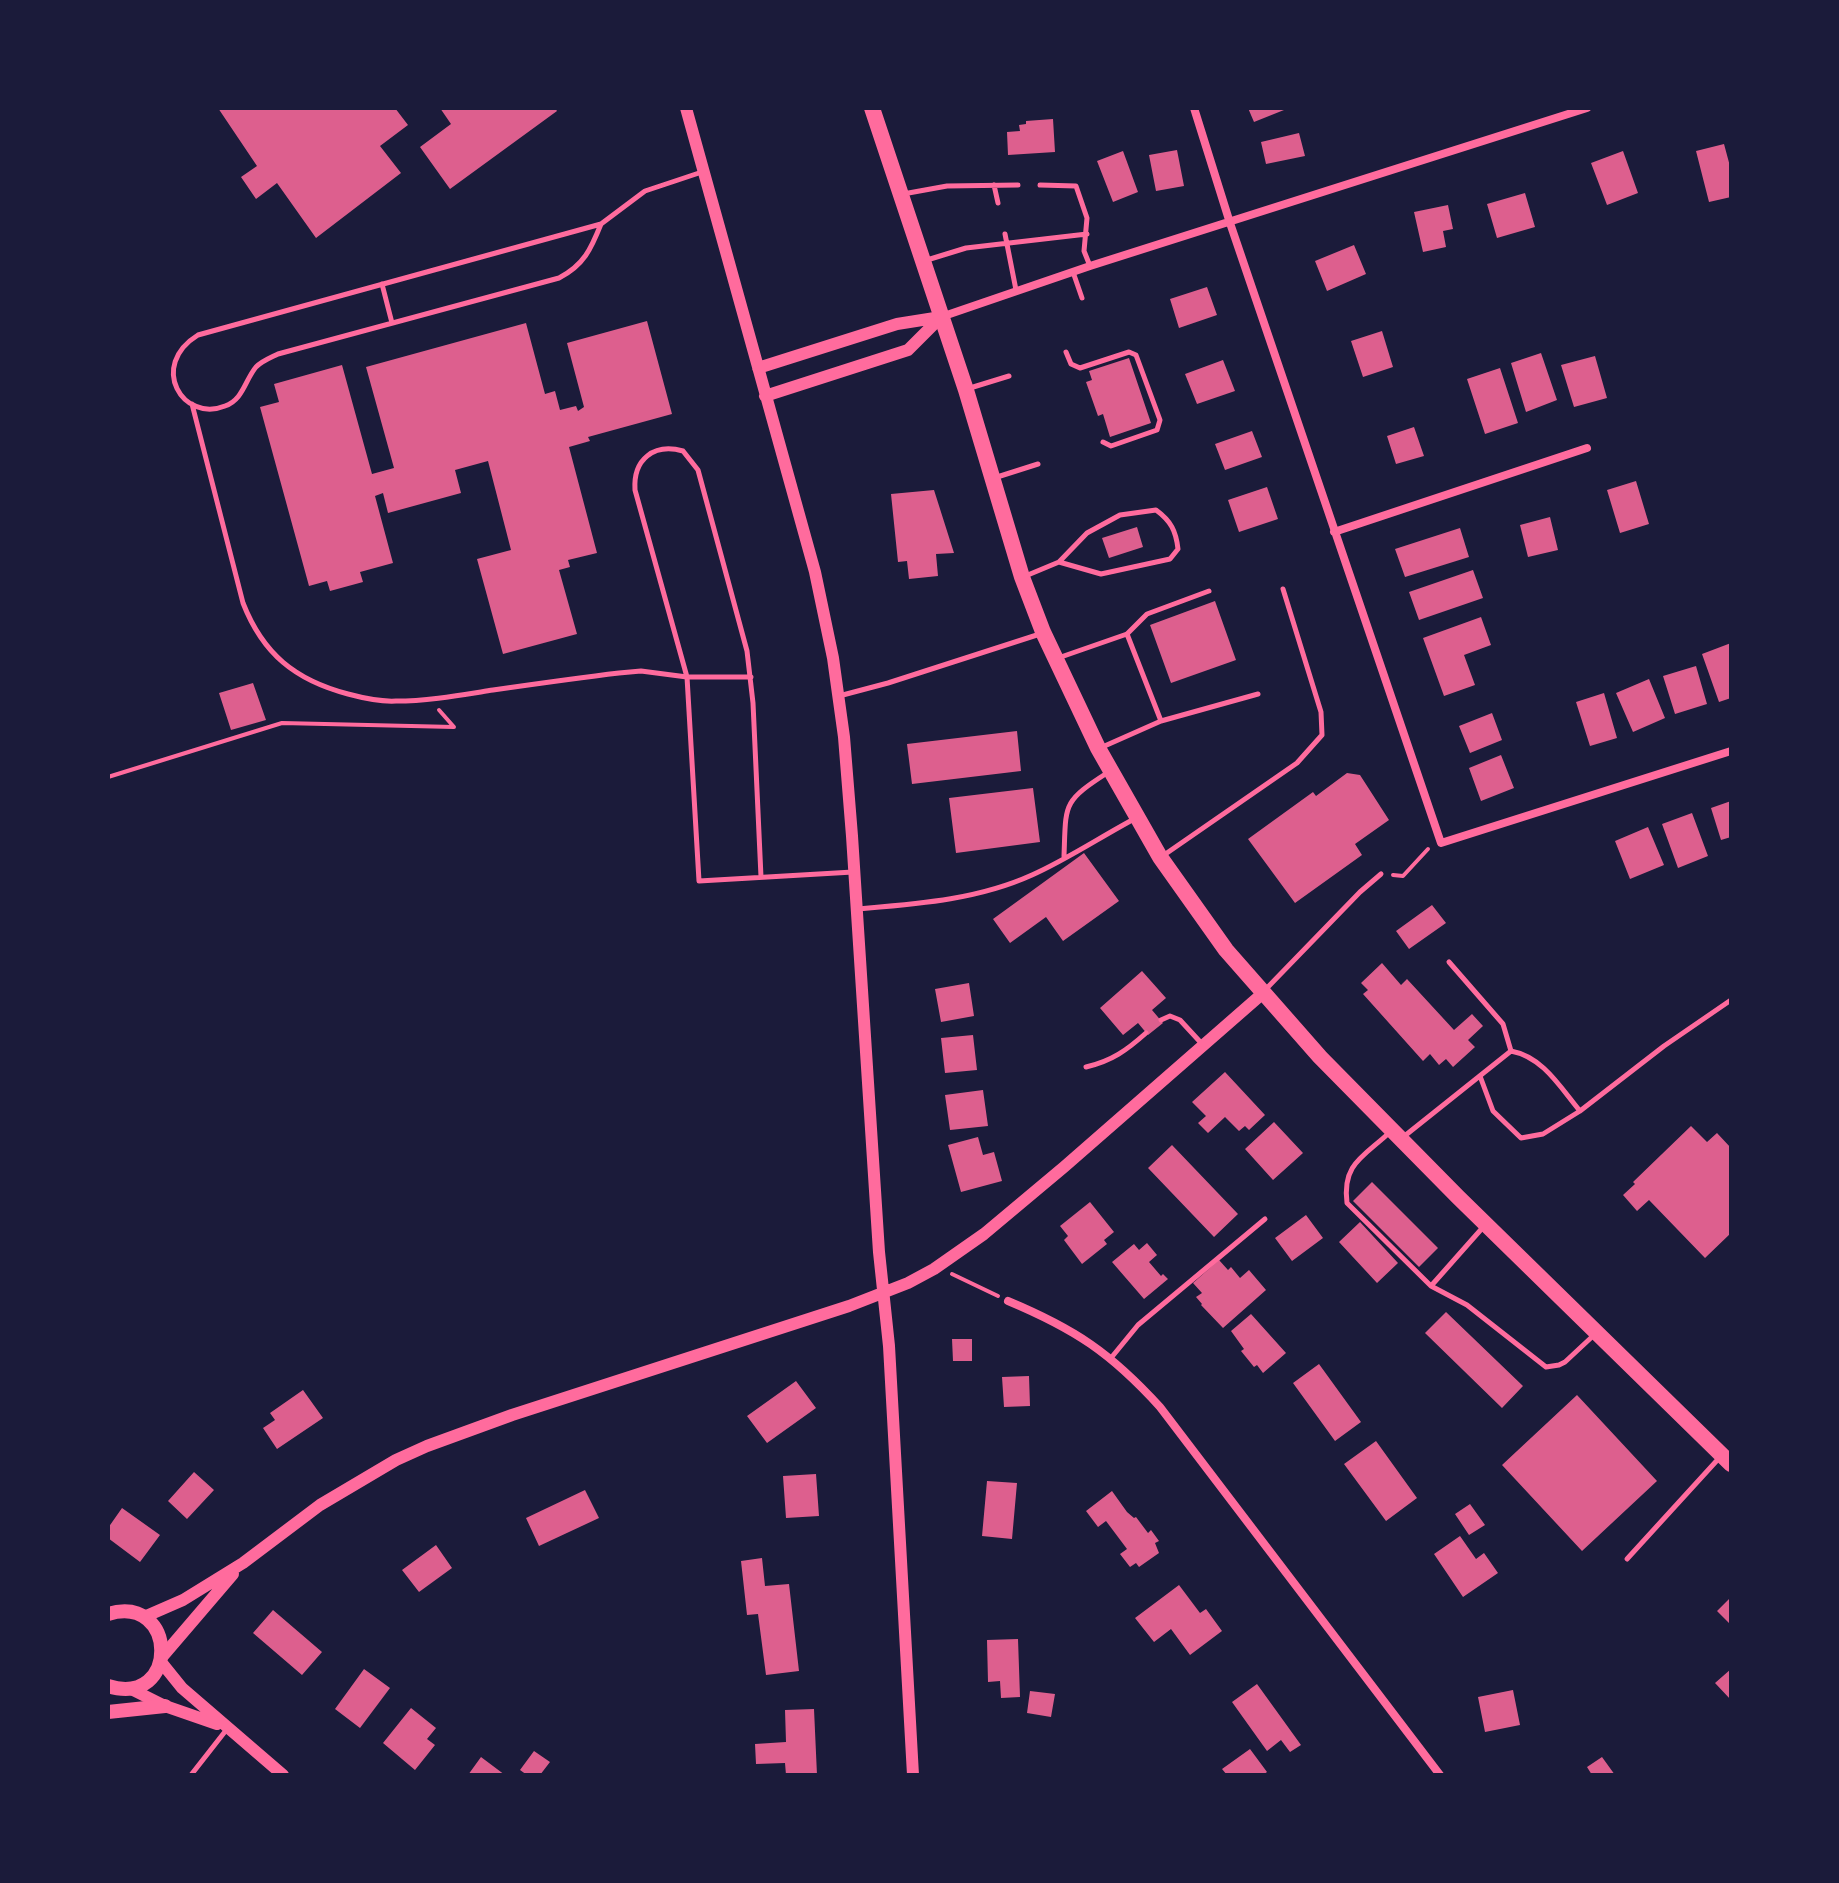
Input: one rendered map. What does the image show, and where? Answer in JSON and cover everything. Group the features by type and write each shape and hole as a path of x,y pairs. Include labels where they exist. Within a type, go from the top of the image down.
{"main road":[{"path":"872,108 966,390 1022,577 1043,632 1098,748 1160,857 1209,927 1262,994 1486,1224 1727,1460"},
{"path":"108,1687 131,1689 151,1679 161,1660 160,1636 144,1617 111,1611"},
{"path":"108,1712 165,1706"}],"street":[{"path":"686,108 815,572 833,658 854,872 889,1346 913,1775"},
{"path":"1194,108 1230,223 1441,843 1731,751"},
{"path":"758,368 897,324 941,317 1090,266 1587,108"},
{"path":"765,396 908,350 941,317"},
{"path":"1334,532 1587,448"},
{"path":"144,1617 183,1600 243,1563 320,1505 396,1460 427,1446 883,1293 934,1269 984,1234 1262,994"},
{"path":"1008,1301 1073,1330 1111,1358 1160,1407 1440,1775"},
{"path":"243,1563 161,1660 182,1688 283,1775"},
{"path":"131,1689 165,1706 227,1729"}],"lane":[{"path":"601,224 589,254 575,270 559,278 270,358 255,369 241,394 227,406 210,409 192,404 179,392 173,375 175,357 186,342 198,335 601,224 645,191 703,171"},
{"path":"994,185 998,203"},
{"path":"899,195 947,186 1018,185"},
{"path":"1040,185 1076,186 1087,218 1084,251 1090,266"},
{"path":"1005,234 1016,291"},
{"path":"923,261 966,248 1087,234"},
{"path":"1073,272 1082,298"},
{"path":"382,284 392,323"},
{"path":"1066,352 1071,364 1080,368 1129,352 1136,355 1160,420 1157,430 1111,446 1103,442"},
{"path":"966,390 1009,376"},
{"path":"192,404 243,603 252,625 263,642 300,675 324,687 363,698 393,702 641,671 687,677 751,677"},
{"path":"761,877 747,651 698,470 683,451 659,449 645,455 637,467 635,490 687,677 699,881 854,872"},
{"path":"993,478 1038,464"},
{"path":"1022,577 1059,562 1087,533 1120,515 1156,510 1169,520 1177,535 1178,549 1170,559 1151,565 1101,574 1059,562"},
{"path":"1160,857 1297,763 1322,735 1321,712 1283,589"},
{"path":"1054,659 1127,634 1147,614 1209,591"},
{"path":"838,696 888,683 1043,632"},
{"path":"1127,634 1161,721"},
{"path":"1098,748 1161,721 1258,694"},
{"path":"1064,857 1068,805 1076,793 1110,771"},
{"path":"857,909 949,900 995,889 1034,874 1136,818"},
{"path":"1262,994 1381,874"},
{"path":"1449,962 1503,1024 1511,1051"},
{"path":"1480,1076 1493,1111 1521,1138 1543,1134 1580,1111 1664,1046 1731,1000"},
{"path":"1161,1020 1170,1016 1180,1020 1204,1045"},
{"path":"1086,1067 1123,1054 1146,1033"},
{"path":"1511,1051 1350,1169 1345,1178 1347,1203 1431,1286 1467,1305 1546,1367 1565,1362 1597,1333"},
{"path":"1511,1051 1525,1054 1541,1064 1580,1111"},
{"path":"1111,1358 1138,1325 1265,1219"},
{"path":"1431,1286 1486,1224"},
{"path":"1627,1559 1727,1460"},
{"path":"191,1775 227,1729"}],"path":[{"path":"108,777 282,723 454,727 429,699"},
{"path":"1381,874 1403,876 1426,851 1441,843"},
{"path":"952,1274 1008,1301"}],"building":[{"path":"218,108 395,108 408,125 380,146 401,173 316,238 277,183 256,199 241,177 257,166"},
{"path":"440,108 555,108 557,111 450,189 420,147 451,124"},
{"path":"1248,108 1289,108 1254,122"},
{"path":"1053,119 1055,152 1008,155 1007,132 1020,131 1019,125 1026,124 1026,121"},
{"path":"1299,133 1305,156 1266,164 1261,142"},
{"path":"1724,144 1731,170 1731,197 1709,202 1696,151"},
{"path":"1177,150 1184,186 1156,191 1149,155"},
{"path":"1123,151 1138,192 1113,202 1097,161"},
{"path":"1623,151 1638,193 1607,205 1591,163"},
{"path":"1525,193 1535,227 1497,238 1487,204"},
{"path":"1448,205 1453,229 1443,231 1446,247 1423,252 1414,212"},
{"path":"1354,245 1366,274 1327,291 1315,261"},
{"path":"1207,287 1217,315 1179,328 1170,299"},
{"path":"647,321 672,414 588,437 590,441 569,447 597,553 568,560 570,567 559,570 577,634 503,654 477,559 511,550 488,461 455,470 461,493 388,513 383,493 375,496 393,563 360,572 363,582 330,591 327,581 309,586 260,407 279,402 274,384 342,365 372,474 394,468 366,367 526,323 545,394 555,391 560,410 576,406 578,411 584,407 567,343"},
{"path":"1382,331 1393,367 1363,377 1351,341"},
{"path":"1541,353 1557,400 1526,412 1511,363"},
{"path":"1595,356 1607,398 1574,407 1561,365"},
{"path":"1129,358 1151,423 1110,437 1103,414 1098,416 1086,382 1092,380 1089,371"},
{"path":"1223,360 1235,391 1197,404 1185,374"},
{"path":"1500,368 1518,423 1485,434 1467,379"},
{"path":"1414,427 1424,456 1396,464 1387,436"},
{"path":"1252,431 1262,457 1225,470 1215,444"},
{"path":"1636,481 1649,524 1620,533 1607,490"},
{"path":"1267,487 1278,519 1239,532 1228,500"},
{"path":"934,490 954,553 936,554 938,576 909,579 907,561 898,562 891,494"},
{"path":"1550,517 1558,550 1528,557 1520,525"},
{"path":"1137,527 1143,547 1109,558 1102,538"},
{"path":"1460,528 1469,557 1405,577 1395,549"},
{"path":"1473,570 1483,598 1419,620 1409,592"},
{"path":"1215,601 1236,660 1171,683 1150,625"},
{"path":"1481,617 1491,645 1464,655 1475,685 1444,696 1423,638"},
{"path":"1731,643 1731,698 1719,702 1702,654"},
{"path":"1696,666 1707,704 1675,714 1663,676"},
{"path":"1649,679 1665,718 1633,732 1616,693"},
{"path":"253,683 266,720 231,730 219,693"},
{"path":"1604,693 1617,738 1590,746 1576,702"},
{"path":"1492,713 1502,740 1470,753 1459,726"},
{"path":"1017,731 1021,771 912,784 907,744"},
{"path":"1501,755 1514,788 1481,801 1469,768"},
{"path":"1347,773 1360,775 1389,820 1355,844 1362,855 1295,903 1248,839 1313,792 1316,796"},
{"path":"1033,788 1040,842 956,853 949,798"},
{"path":"1731,801 1731,837 1721,840 1711,808"},
{"path":"1692,813 1708,856 1678,868 1662,824"},
{"path":"1648,827 1664,865 1630,879 1615,841"},
{"path":"1084,853 1119,901 1063,941 1046,917 1010,943 993,919"},
{"path":"1432,905 1446,923 1409,949 1396,931"},
{"path":"1382,963 1401,985 1407,979 1454,1030 1472,1014 1483,1026 1468,1040 1475,1047 1453,1067 1446,1059 1439,1065 1430,1054 1423,1061 1363,994 1368,990 1361,983"},
{"path":"1142,971 1166,998 1152,1010 1163,1023 1148,1035 1138,1023 1123,1035 1100,1008"},
{"path":"969,983 974,1016 941,1022 935,989"},
{"path":"973,1035 977,1070 945,1073 941,1038"},
{"path":"1225,1072 1265,1115 1249,1130 1245,1126 1239,1131 1225,1117 1208,1133 1198,1123 1206,1116 1192,1102"},
{"path":"983,1090 988,1126 950,1130 945,1095"},
{"path":"1274,1122 1303,1153 1273,1180 1245,1149"},
{"path":"1691,1126 1707,1142 1717,1133 1731,1148 1731,1233 1705,1258 1649,1200 1637,1211 1623,1195"},
{"path":"978,1137 983,1155 994,1152 1002,1181 961,1192 948,1145"},
{"path":"1172,1145 1238,1214 1214,1237 1148,1168"},
{"path":"1372,1182 1438,1248 1419,1267 1353,1201"},
{"path":"1090,1202 1114,1232 1104,1240 1107,1244 1082,1264 1064,1240 1068,1236 1060,1226"},
{"path":"1306,1215 1323,1238 1292,1261 1275,1238"},
{"path":"1360,1222 1398,1263 1377,1283 1339,1242"},
{"path":"1147,1243 1157,1255 1149,1262 1161,1276 1163,1274 1168,1279 1144,1299 1112,1262 1134,1244 1139,1250"},
{"path":"1219,1260 1228,1270 1231,1267 1240,1278 1249,1270 1266,1290 1223,1328 1201,1305 1196,1297 1202,1293 1193,1283"},
{"path":"1446,1312 1523,1386 1502,1408 1425,1333"},
{"path":"1251,1314 1286,1353 1263,1373 1241,1351 1244,1349 1231,1331"},
{"path":"952,1339 972,1339 972,1361 953,1361"},
{"path":"1319,1364 1361,1422 1335,1441 1293,1383"},
{"path":"1029,1376 1030,1406 1004,1407 1002,1377"},
{"path":"796,1381 816,1408 767,1443 747,1416"},
{"path":"303,1390 323,1418 277,1449 263,1428 275,1420 270,1413"},
{"path":"1577,1395 1657,1481 1582,1551 1502,1465"},
{"path":"1376,1441 1417,1498 1386,1521 1344,1464"},
{"path":"194,1472 214,1490 187,1519 168,1501"},
{"path":"816,1474 819,1516 786,1518 783,1476"},
{"path":"987,1481 1017,1483 1012,1539 982,1536"},
{"path":"585,1490 599,1518 539,1546 526,1518"},
{"path":"1112,1491 1127,1512 1136,1517 1148,1533 1151,1530 1159,1541 1155,1543 1159,1553 1139,1567 1136,1563 1130,1567 1120,1554 1127,1549 1106,1521 1098,1527 1086,1511"},
{"path":"1470,1504 1485,1525 1469,1535 1455,1514"},
{"path":"122,1508 160,1535 140,1562 108,1538 108,1528"},
{"path":"1460,1536 1476,1559 1484,1553 1498,1573 1463,1597 1434,1554"},
{"path":"436,1545 452,1568 419,1592 402,1570"},
{"path":"762,1558 765,1586 789,1584 799,1671 766,1675 758,1614 747,1615 741,1561"},
{"path":"1179,1585 1200,1613 1206,1609 1222,1631 1190,1655 1171,1629 1154,1642 1135,1618"},
{"path":"1731,1597 1731,1625 1717,1611"},
{"path":"273,1610 322,1652 302,1675 253,1633"},
{"path":"1018,1639 1020,1697 1001,1698 1000,1681 988,1682 987,1640"},
{"path":"364,1669 390,1688 360,1728 335,1709"},
{"path":"1731,1669 1731,1700 1715,1683"},
{"path":"1257,1684 1301,1745 1290,1752 1281,1740 1267,1751 1232,1702"},
{"path":"1513,1690 1520,1725 1485,1732 1478,1697"},
{"path":"1030,1691 1055,1694 1051,1717 1027,1713"},
{"path":"411,1708 436,1728 427,1739 435,1745 415,1770 383,1743"},
{"path":"814,1709 817,1775 786,1775 785,1763 756,1764 755,1744 786,1742 785,1710"},
{"path":"1250,1749 1267,1772 1263,1775 1227,1775 1222,1769"},
{"path":"534,1751 550,1762 540,1775 527,1775 520,1770"},
{"path":"481,1757 505,1775 468,1775"},
{"path":"1602,1757 1615,1775 1592,1775 1587,1767"}]}
